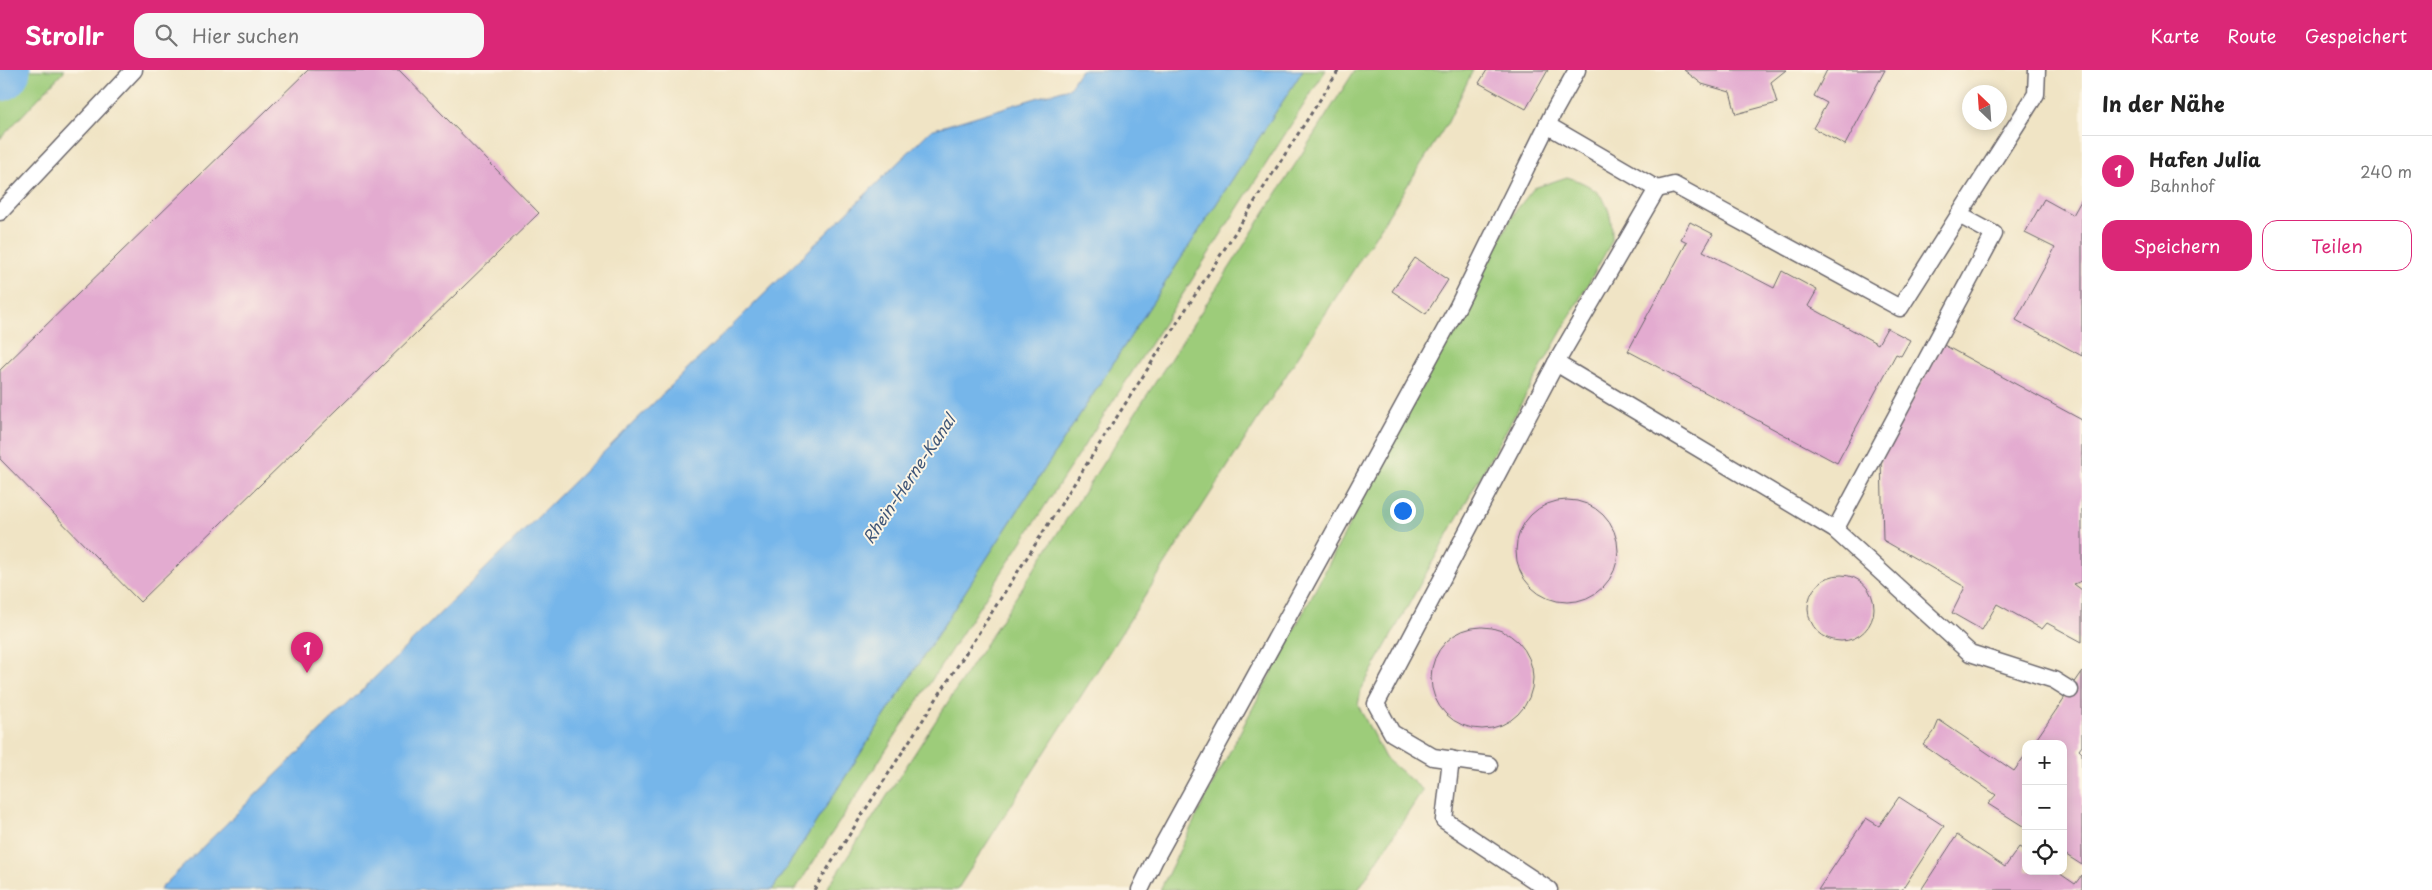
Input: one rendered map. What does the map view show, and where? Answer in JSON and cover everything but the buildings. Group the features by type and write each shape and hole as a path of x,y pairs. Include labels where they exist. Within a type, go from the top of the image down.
{"lane":[{"path":"0,212 134,70"},
{"path":"1140,890 1154,861 1458,306 1547,125 1577,70"},
{"path":"1547,125 1657,189 1674,185 1900,308 2036,94 2037,70"},
{"path":"1489,765 1433,757 1392,733 1376,704 1556,363 1657,189"},
{"path":"1835,530 1994,234 1959,215"},
{"path":"1556,363 1835,530 1970,653 2054,680 2070,690"},
{"path":"1451,760 1444,820 1549,890"}],"path":[{"path":"814,890 1339,70"}],"green space":[{"path":"0,70 65,70 0,139"},
{"path":"1303,70 1326,70 1190,283 795,890 772,890"},
{"path":"1355,70 1473,70 1448,122 957,890 826,890 1232,264"},
{"path":"1567,177 1589,186 1603,199 1610,217 1612,241 1361,690 1358,705 1385,758 1423,790 1358,890 1160,890 1209,791 1514,213 1534,188"}],"water":[{"name":"Rhein-Herne-Kanal","path":"1081,70 1303,70 772,890 159,890 931,130 1069,88"}],"waterway":[{"path":"0,74 3,70"}],"place":[{"name":"Hafen Julia","path":"307,673"}]}
